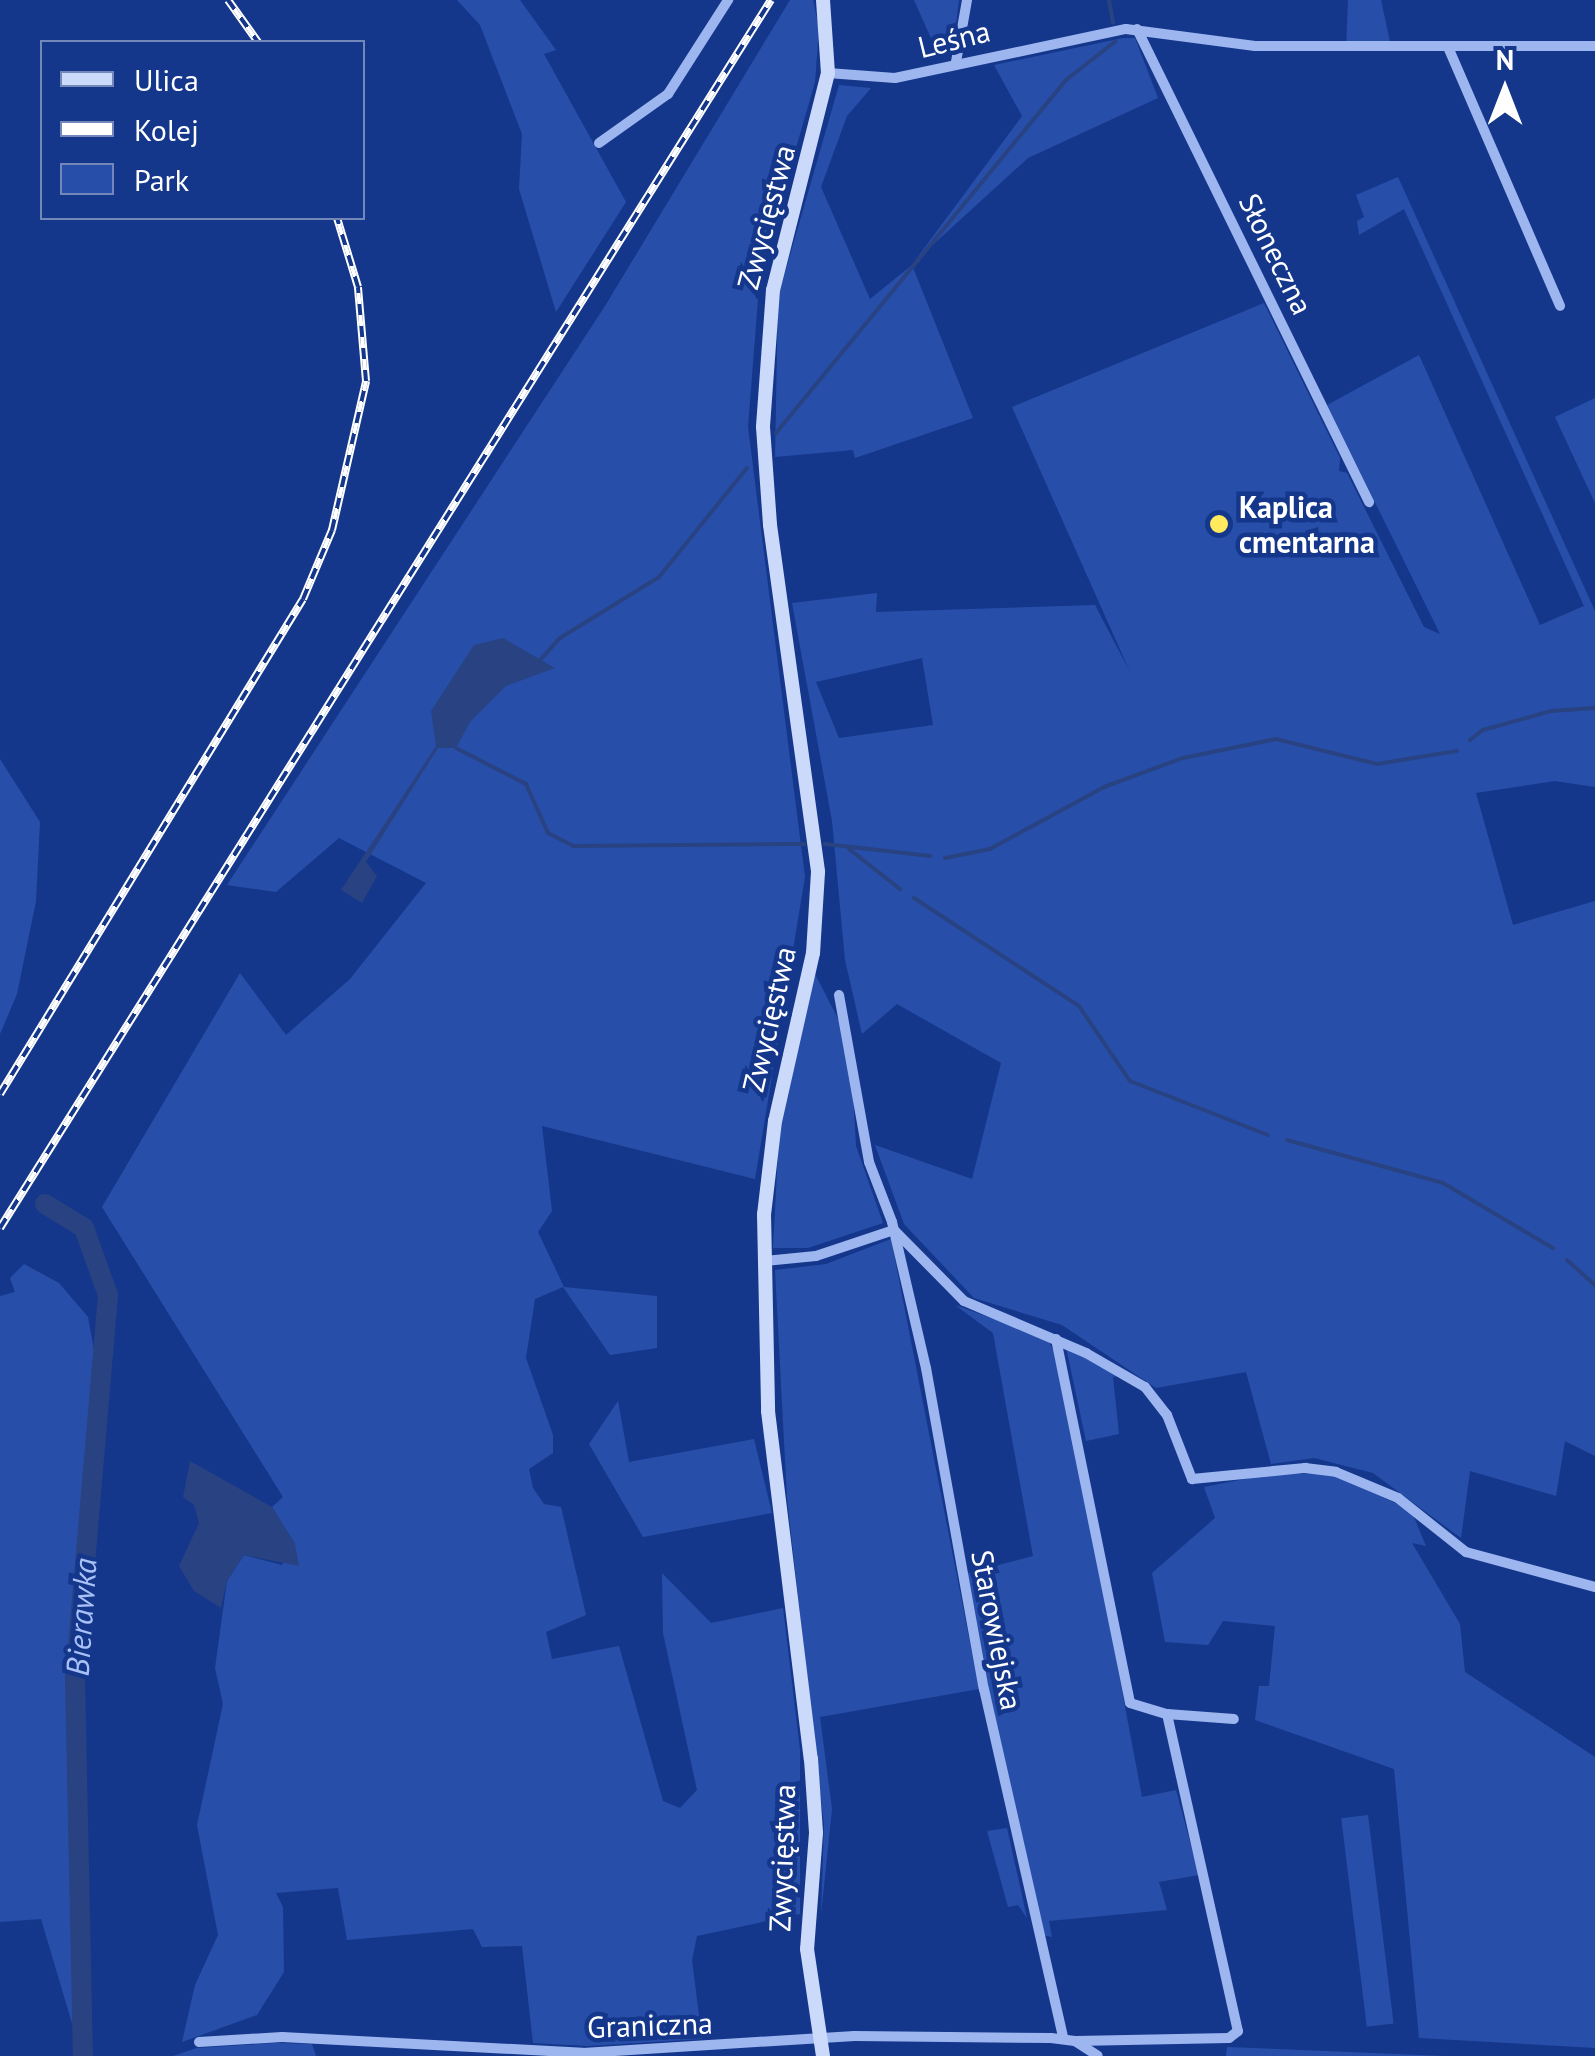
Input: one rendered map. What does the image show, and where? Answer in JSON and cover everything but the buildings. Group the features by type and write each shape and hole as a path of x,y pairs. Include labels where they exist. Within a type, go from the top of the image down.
{"main road":[{"name":"Zwycięstwa","path":"823,0 828,73 772,290 766,345 766,498 819,902 768,1157 765,1260 771,1446 814,1799 807,1949 823,2056"}],"street":[{"path":"599,143 668,94 728,0"},
{"path":"956,62 967,0"},
{"name":"Leśna","path":"828,73 895,78 956,62 1137,29 1255,46 1595,46"},
{"name":"Słoneczna","path":"1137,29 1370,502"},
{"path":"1448,47 1560,306"},
{"name":"Starowiejska","path":"840,995 869,1162 894,1230 984,1690 1068,2040"},
{"path":"765,1260 810,1257 894,1230"},
{"name":"Starowiejska","path":"894,1230 964,1301 1056,1339 1152,1393 1192,1479 1305,1468 1336,1472 1398,1498 1466,1552 1595,1587"},
{"path":"1056,1339 1130,1702 1167,1714 1234,1719"},
{"path":"1068,2040 1238,2032 1167,1714"},
{"name":"Graniczna","path":"199,2042 282,2036 583,2053 821,2040 1068,2040"},
{"path":"1068,2040 1098,2056"}],"green space":[{"path":"457,0 520,0 556,50 544,54 626,202 556,312 519,189 522,134 480,25"},
{"path":"790,0 813,0 819,28 815,82 760,273 748,427 805,877 755,1179 542,1126 552,1211 538,1232 564,1287 657,1296 657,1348 610,1355 563,1287 535,1299 526,1358 553,1435 553,1453 529,1469 533,1488 544,1504 561,1507 586,1615 546,1632 552,1659 619,1646 663,1801 680,1808 697,1790 663,1633 662,1573 711,1623 783,1608 800,1750 800,1914 697,1936 692,1960 702,2039 588,2046 533,2043 522,1946 482,1947 473,1929 347,1940 338,1888 276,1893 283,1907 284,1972 257,2015 182,2042 195,1985 218,1935 197,1825 223,1704 215,1668 227,1581 244,1555 282,1565 295,1544 272,1507 283,1497 102,1207 240,973 286,1035 350,979 426,883 339,838 276,892 227,885 605,306"},
{"path":"914,0 959,0 954,40 938,54"},
{"path":"1348,0 1381,0 1392,51 1346,51"},
{"path":"1135,38 1158,98 1028,158 914,262 1022,116 994,65"},
{"path":"839,85 871,88 847,116 821,187 870,299 912,265 973,418 855,458 853,450 775,457 778,297"},
{"path":"1398,177 1595,611 1595,787 1555,781 1476,793 1513,925 1595,901 1595,1456 1565,1441 1556,1496 1470,1471 1461,1538 1373,1473 1314,1458 1271,1464 1246,1372 1156,1388 1062,1325 974,1298 904,1224 875,1145 972,1179 1001,1063 897,1004 862,1034 845,960 832,821 792,603 877,593 876,612 1095,605 1130,672 1012,407 1264,303 1340,458 1339,471 1347,473 1424,627 1440,634 1327,405 1419,355 1540,625 1584,606 1404,209 1359,235 1357,221 1364,217 1356,195","holes":["922,658 933,725 839,738 816,682"]},
{"path":"1595,398 1595,503 1555,417"},
{"path":"0,759 40,822 36,901 17,994 0,1034"},
{"path":"815,974 850,1042 856,1146 883,1223 808,1248 773,1248 780,1116"},
{"path":"891,1239 979,1689 820,1717 832,1809 821,1915 824,1825 787,1498 775,1270 826,1264"},
{"path":"24,1264 59,1283 88,1317 95,1355 66,1709 74,2030 41,1919 0,1922 0,1296 15,1292 10,1278"},
{"path":"955,1305 1047,1338 1061,1366 1142,1797 1176,1790 1199,1875 1159,1882 1167,1910 1049,1921 1052,1937 1042,1935 964,1574 1033,1556 993,1333"},
{"path":"1066,1347 1119,1376 1113,1377 1119,1434 1086,1441"},
{"path":"618,1401 629,1462 754,1439 772,1513 643,1537 589,1444"},
{"path":"1274,1473 1331,1474 1411,1510 1426,1546 1412,1543 1460,1624 1465,1672 1595,1757 1595,2048 1419,2038 1394,1769 1255,1720 1259,1686 1269,1686 1275,1626 1223,1621 1208,1645 1165,1642 1152,1573 1215,1518 1204,1487"},
{"path":"1368,1815 1394,2023 1367,2027 1341,1818"},
{"path":"1007,1828 1027,1918 1018,1905 1008,1907 987,1831"},
{"path":"312,2044 316,2056 173,2056 197,2048"},
{"path":"1227,2047 1445,2056 1226,2056"}],"shaded area":[{"path":"503,638 555,668 506,686 470,722 456,748 438,748 366,862 377,876 362,903 341,890 436,746 431,711 474,645"},
{"path":"190,1461 272,1507 295,1544 299,1566 244,1555 227,1581 221,1608 194,1591 179,1566 199,1523 194,1505 183,1497"}],"waterway":[{"path":"1109,0 1113,23"},
{"path":"776,433 1066,80 1116,41"},
{"path":"541,659 560,638 659,577 747,468"},
{"path":"1470,740 1483,730 1551,711 1595,708"},
{"path":"945,858 990,849 1104,787 1183,758 1276,739 1377,764 1457,751"},
{"path":"456,748 526,784 548,833 573,846 804,844"},
{"path":"825,844 930,856"},
{"path":"849,849 900,889"},
{"path":"914,898 1079,1006 1130,1081 1268,1135"},
{"path":"1287,1140 1443,1183 1553,1248"},
{"name":"Bierawka","path":"45,1204 84,1228 108,1295 75,1679 83,2056"},
{"path":"1567,1260 1595,1285"}],"railway":[{"path":"228,0 257,40"},
{"path":"0,1228 771,0"},
{"path":"0,1094 303,599 332,530 366,381 358,287 338,220"}],"place":[{"name":"Kaplica cmentarna","path":"1219,524"}]}
